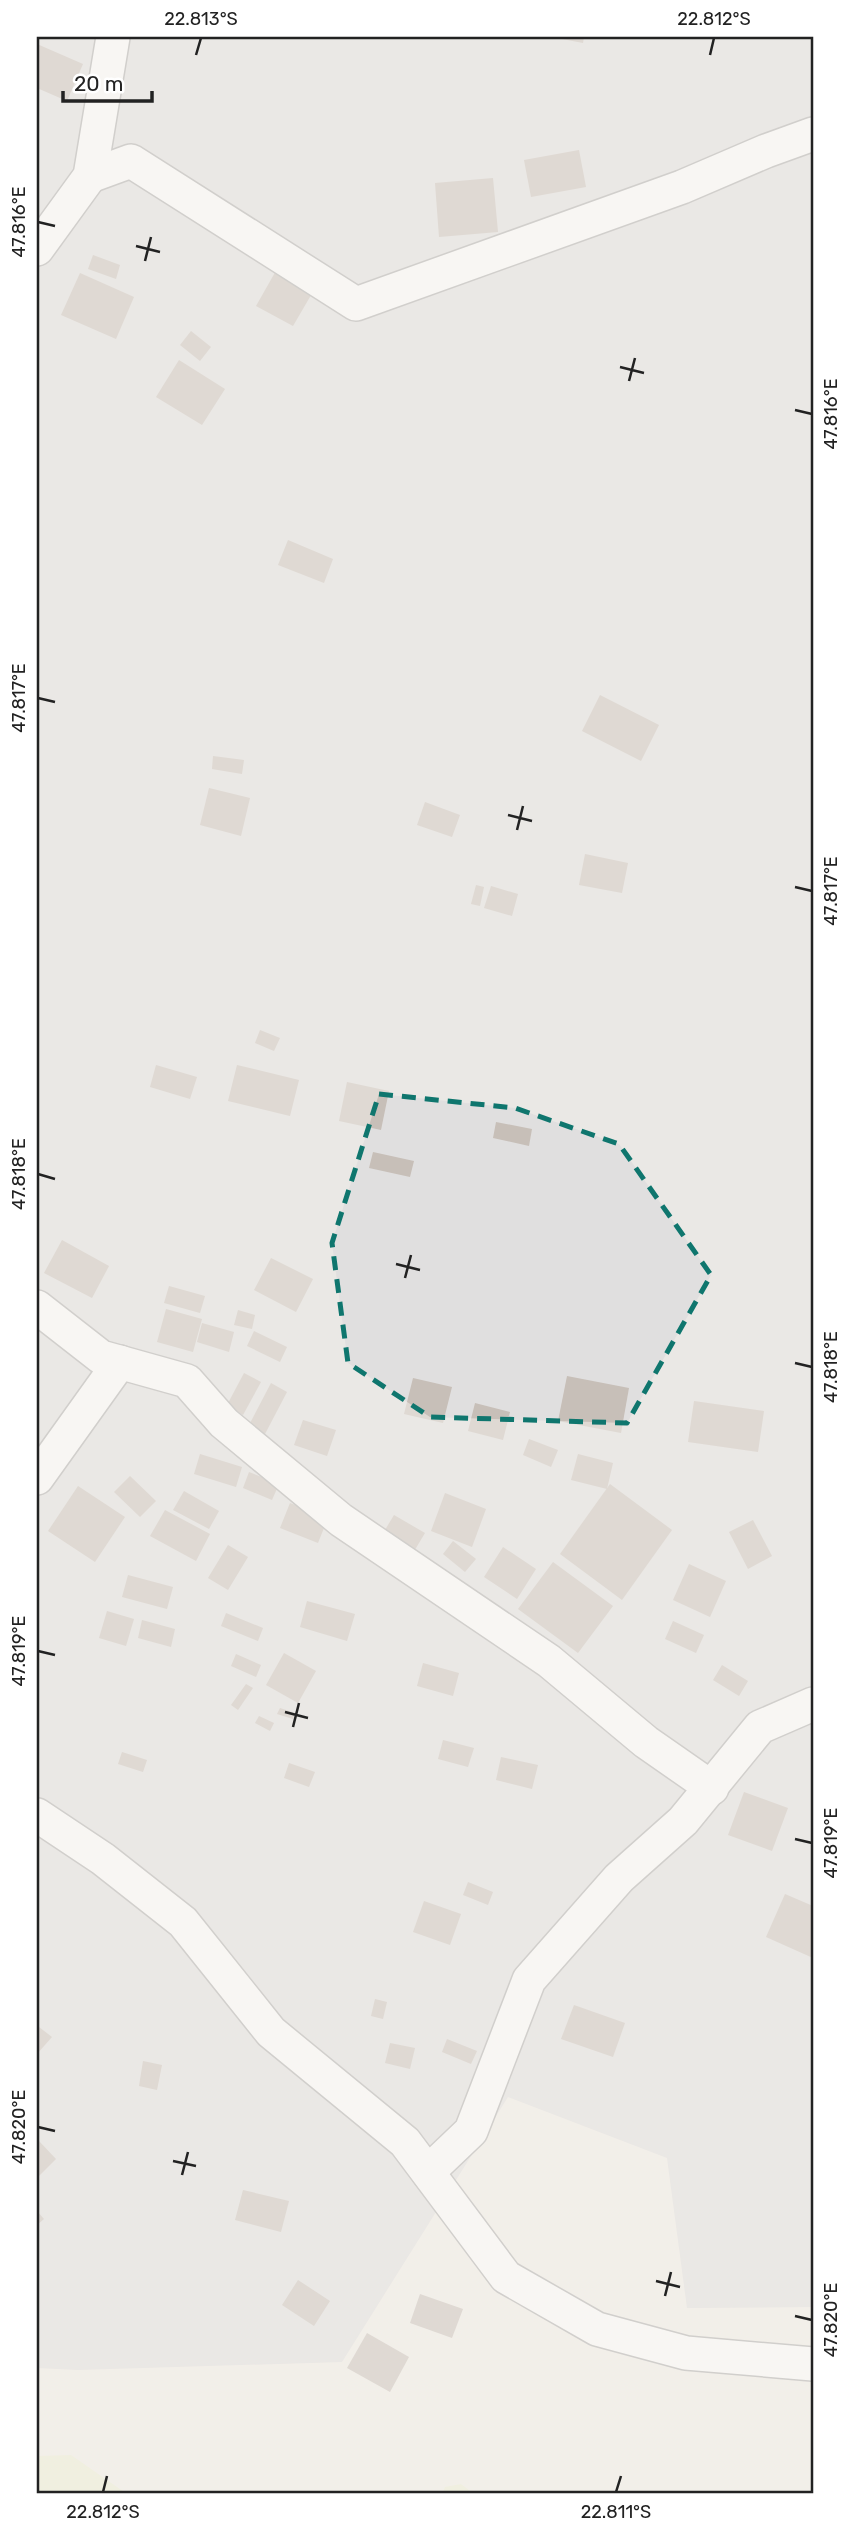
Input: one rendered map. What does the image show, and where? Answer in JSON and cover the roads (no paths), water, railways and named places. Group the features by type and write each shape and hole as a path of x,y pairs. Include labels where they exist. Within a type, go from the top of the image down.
{"street":[{"path":"37,249 90,176 113,37"},
{"path":"90,176 131,162 356,304 682,187 766,150 813,134"},
{"path":"37,1307 101,1357 187,1381 224,1423 341,1520 549,1661 646,1742 712,1788"},
{"path":"37,1478 120,1362"},
{"path":"428,2172 471,2131 529,1980 619,1878 683,1821 760,1727 813,1704"},
{"path":"37,1815 103,1859 183,1922 271,2032 405,2142 506,2277 597,2329 686,2353 813,2364"}]}
